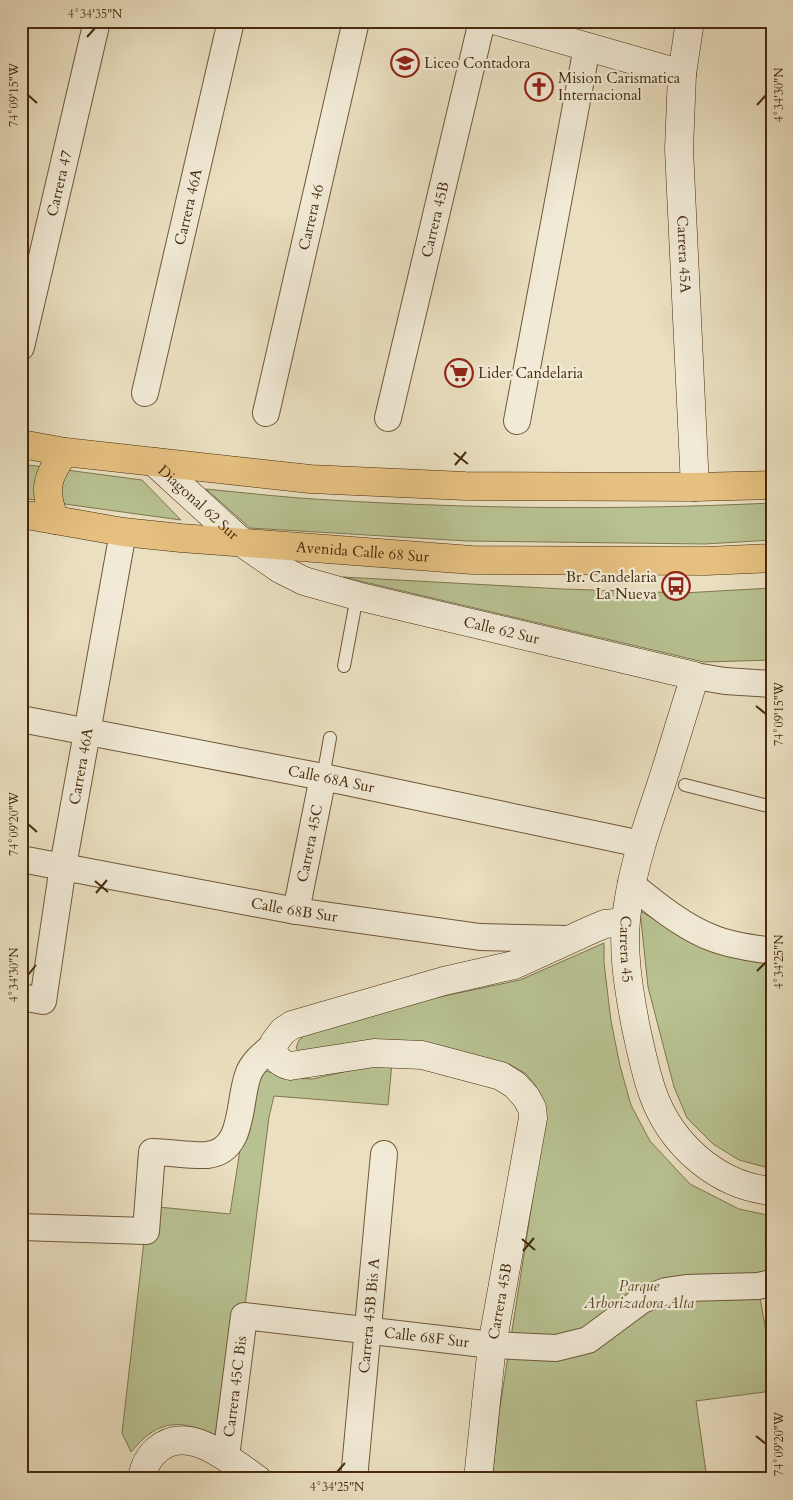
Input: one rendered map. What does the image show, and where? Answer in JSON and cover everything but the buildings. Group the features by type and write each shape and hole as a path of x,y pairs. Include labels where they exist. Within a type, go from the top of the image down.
{"main road":[{"path":"21,444 65,452 310,479 456,486 695,487 772,485"},
{"path":"55,520 48,503 48,484 54,467 65,452"},
{"name":"Avenida Calle 68 Sur","path":"21,514 123,532 244,544 472,560 706,562 772,558"}],"street":[{"name":"Carrera 47","path":"21,347 26,308 97,21"},
{"name":"Carrera 46A","path":"145,393 231,21"},
{"name":"Carrera 46","path":"266,413 356,21"},
{"name":"Carrera 45B","path":"388,418 482,21"},
{"path":"498,21 539,27 587,47 682,74"},
{"name":"Carrera 45A","path":"690,21 682,74 679,150 695,487"},
{"path":"517,421 587,47"},
{"name":"Diagonal 62 Sur","path":"154,462 244,544"},
{"name":"Carrera 46A","path":"32,999 63,866 123,532"},
{"name":"Calle 62 Sur","path":"244,544 280,569 304,581 357,596 695,676 725,681 772,684"},
{"name":"Carrera 45","path":"695,676 631,884 625,922 627,973 631,1003 645,1069 653,1095 682,1145 722,1176 745,1186 772,1191"},
{"name":"Calle 68A Sur","path":"21,719 323,777 642,844"},
{"name":"Carrera 45C","path":"296,911 323,777"},
{"name":"Calle 68B Sur","path":"21,859 296,911 480,937 569,939"},
{"path":"631,884 649,900 697,931 731,944 772,951"},
{"name":"Calle 68B Sur","path":"273,1046 277,1036 292,1025 444,981 514,965 605,924 625,922"},
{"name":"Carrera 45B","path":"273,1046 278,1060 284,1065 290,1066 374,1053 422,1055 502,1076 515,1085 526,1097 532,1108 533,1118 492,1345 478,1479"},
{"path":"21,1227 146,1230 152,1152 208,1155 226,1148 235,1135 248,1075 263,1054 273,1046"},
{"name":"Carrera 45B Bis A","path":"354,1479 384,1154"},
{"name":"Calle 68F Sur","path":"244,1316 492,1345 556,1348 588,1340 642,1300 666,1291 686,1288 758,1286 772,1283"},
{"name":"Carrera 45C Bis","path":"226,1457 244,1316"},
{"path":"142,1479 148,1460 161,1446 171,1442 193,1441 205,1445 226,1457 258,1479"}],"lane":[{"path":"344,666 357,596"},
{"path":"323,777 330,738"},
{"path":"685,786 772,807"}],"green space":[{"path":"21,464 142,480 181,520 21,498"},
{"path":"206,489 315,499 496,507 606,508 772,503 772,540 705,544 467,541 250,528"},
{"path":"343,577 563,589 683,593 772,588 772,660 704,662"},
{"path":"640,911 709,950 756,962 772,963 772,1169 739,1160 713,1144 687,1118 674,1087 648,987"},
{"name":"Parque Arborizadora Alta","path":"604,943 604,963 611,1021 620,1066 631,1105 650,1141 690,1184 739,1209 772,1216 772,1283 758,1286 772,1366 772,1391 696,1401 707,1479 492,1479 500,1407 536,1178 540,1102 536,1086 525,1073 509,1064 412,1042 301,1054 296,1048 299,1040 305,1035 430,999 520,980"},
{"path":"392,1063 388,1105 274,1096 269,1117 228,1440 187,1426 165,1426 154,1431 131,1452 122,1433 148,1206 230,1214 242,1137 258,1077 266,1071 290,1078 312,1079"}],"place":[{"name":"Liceo Contadora","path":"405,63"},
{"name":"Mision Carismatica Internacional","path":"539,87"},
{"name":"Lider Candelaria","path":"459,373"},
{"name":"Br. Candelaria La Nueva","path":"676,586"}]}
